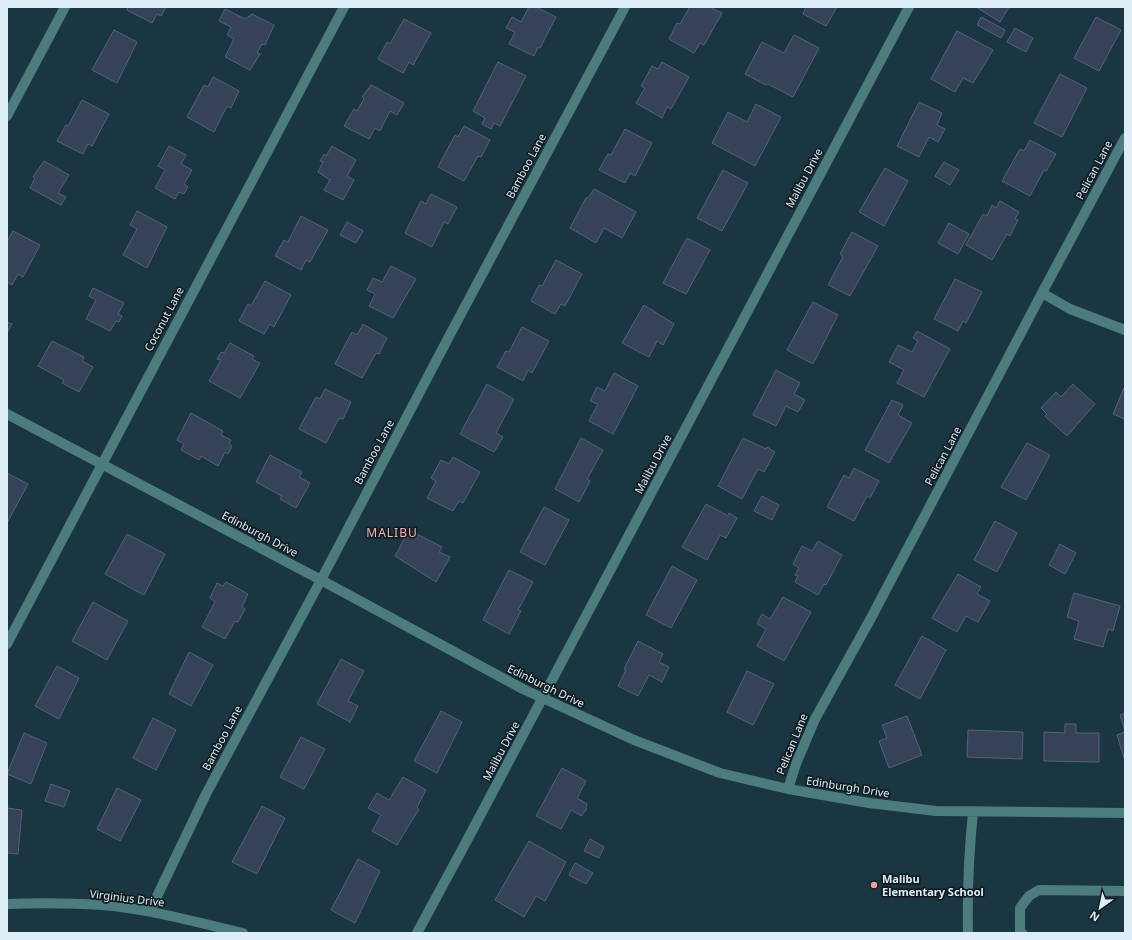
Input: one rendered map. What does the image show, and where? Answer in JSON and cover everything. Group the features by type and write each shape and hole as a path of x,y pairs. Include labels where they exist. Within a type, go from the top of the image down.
{"street":[{"path":"7,116 65,7"},
{"name":"Coconut Lane","path":"7,644 101,463 253,181 344,7"},
{"name":"Bamboo Lane","path":"150,912 206,794 625,7"},
{"name":"Malibu Drive","path":"417,933 909,7"},
{"name":"Pelican Lane","path":"788,789 796,764 815,719 872,618 1125,138"},
{"path":"1042,293 1070,309 1125,330"},
{"name":"Edinburgh Drive","path":"7,414 321,580 517,686 634,740 720,773 788,789 869,803 936,811 1125,813"},
{"path":"968,933 967,908 969,848 973,812"},
{"path":"1022,933 1020,930 1020,908 1029,896 1039,890 1125,891"},
{"name":"Virginius Drive","path":"7,904 44,903 102,905 170,915 243,933"}],"building":[{"path":"128,7 166,7 161,16 157,14 152,23 127,10"},
{"path":"529,7 536,7 556,17 540,48 538,47 534,56 509,44 515,32 506,28 512,17 521,22"},
{"path":"690,7 710,7 722,13 704,45 700,43 694,53 669,39 677,23 680,24"},
{"path":"806,7 837,7 826,26 803,14"},
{"path":"976,7 1009,7 1000,22"},
{"path":"225,9 245,19 252,14 274,25 265,45 262,44 257,53 260,54 250,70 225,57 234,39 227,35 231,27 219,21"},
{"path":"981,17 1005,30 1001,38 977,25"},
{"path":"1096,17 1121,30 1099,71 1074,58"},
{"path":"404,19 431,33 413,65 409,62 403,73 378,59 387,42 390,44"},
{"path":"1015,28 1033,38 1026,52 1007,42"},
{"path":"114,30 137,42 117,83 92,70"},
{"path":"957,31 993,50 973,83 963,78 955,92 931,79"},
{"path":"794,35 819,48 793,97 745,74 762,42 784,53"},
{"path":"498,62 526,76 500,126 494,123 491,129 482,124 485,118 473,111"},
{"path":"662,62 689,77 671,109 667,107 662,118 636,103 645,88 641,86 652,66 658,69"},
{"path":"1060,74 1087,88 1062,137 1034,123"},
{"path":"213,77 239,91 231,108 227,106 214,132 187,117 204,85 208,87"},
{"path":"371,85 404,103 397,115 390,111 380,131 375,128 369,139 344,126 354,109 357,111 364,99 362,97"},
{"path":"82,100 109,114 92,146 88,144 83,154 57,141 66,125 68,126"},
{"path":"919,102 942,113 937,125 945,129 938,142 929,137 919,157 897,146"},
{"path":"756,104 781,117 755,166 712,143 728,112 747,122"},
{"path":"464,126 490,140 481,157 478,156 464,181 438,167 455,135 458,137"},
{"path":"625,129 652,143 635,176 630,173 625,183 599,170 608,154 611,155"},
{"path":"1030,140 1056,154 1046,171 1044,170 1030,196 1002,181 1020,149 1024,151"},
{"path":"169,146 186,155 181,164 192,170 184,184 188,187 184,194 179,192 175,199 155,188 165,170 158,166"},
{"path":"332,146 356,160 347,176 354,180 343,200 324,190 330,180 318,172 323,162 320,161 324,154 326,156"},
{"path":"44,161 69,175 58,193 66,197 61,205 30,188 35,178 33,177"},
{"path":"944,162 959,170 950,185 935,176"},
{"path":"885,168 908,181 884,226 859,212"},
{"path":"723,170 748,183 722,231 697,218"},
{"path":"594,189 636,212 622,238 604,228 596,243 570,228 586,198 588,198"},
{"path":"431,194 457,207 448,224 444,222 432,247 405,233 421,201 426,204"},
{"path":"1000,201 1019,212 1015,219 1018,220 1010,236 1007,234 992,260 966,245 983,214 987,216 992,205 996,208"},
{"path":"137,211 167,227 147,268 123,255 137,229 130,225"},
{"path":"301,216 328,230 310,262 306,260 301,270 275,256 284,240 288,242"},
{"path":"347,222 363,231 356,243 340,235"},
{"path":"949,223 969,234 958,254 938,243"},
{"path":"13,231 40,245 23,277 18,274 12,285 7,282 7,242"},
{"path":"852,232 878,246 850,296 828,285 843,257 840,254"},
{"path":"687,238 710,250 686,294 663,283"},
{"path":"556,260 582,274 565,306 561,304 555,314 531,301 539,285 542,286"},
{"path":"391,266 416,279 393,318 369,306 375,294 367,290 373,278 382,282"},
{"path":"955,279 982,292 966,323 963,321 958,331 934,319"},
{"path":"265,281 291,295 274,327 270,324 264,334 239,321 248,304 251,306"},
{"path":"93,288 124,303 118,314 122,316 119,322 116,321 110,331 86,319 96,300 89,296"},
{"path":"813,302 838,315 813,364 787,350"},
{"path":"644,305 674,324 663,345 657,341 649,357 622,343"},
{"path":"7,322 12,324 7,333"},
{"path":"363,324 387,338 379,354 376,353 362,378 335,364 352,332 357,335"},
{"path":"522,327 549,341 532,373 528,370 523,381 497,367 506,351 509,352"},
{"path":"917,331 950,349 924,397 897,383 904,370 889,362 898,345 912,352 918,341 913,338"},
{"path":"52,341 84,357 82,361 93,367 79,392 62,383 64,380 38,366"},
{"path":"230,343 254,356 252,359 260,363 240,398 209,381 221,360 217,359 221,352 224,353"},
{"path":"776,370 800,383 794,394 805,400 798,412 786,406 776,426 753,415"},
{"path":"614,373 638,386 613,434 589,421 598,404 590,401 597,387 605,391"},
{"path":"487,384 514,399 496,433 503,437 494,452 460,434"},
{"path":"1073,384 1095,404 1067,436 1045,416 1047,414 1041,408 1056,392 1061,397"},
{"path":"1125,388 1125,419 1113,414"},
{"path":"325,389 351,402 343,419 339,418 326,443 299,429 316,397 320,399"},
{"path":"892,400 903,405 898,415 912,423 889,463 865,450"},
{"path":"191,413 223,431 221,435 231,440 229,444 232,446 228,454 225,452 218,466 201,456 199,460 181,450 184,444 177,440"},
{"path":"581,438 603,450 587,479 590,481 579,502 555,489"},
{"path":"743,438 766,449 767,447 775,452 764,472 758,469 742,499 718,486"},
{"path":"1027,443 1050,455 1026,500 1001,487"},
{"path":"270,455 302,472 299,477 310,483 296,508 280,499 282,496 256,482"},
{"path":"453,457 480,472 463,503 459,501 453,511 427,498 436,481 431,478 441,460 449,464"},
{"path":"854,468 879,481 870,498 867,496 854,521 827,507 844,475 849,478"},
{"path":"7,473 28,484 7,523"},
{"path":"762,496 779,505 772,520 754,511"},
{"path":"706,504 728,516 729,513 737,518 726,538 720,535 707,560 682,547"},
{"path":"544,507 569,520 545,565 520,552"},
{"path":"995,521 1017,533 997,572 974,560"},
{"path":"409,530 442,547 439,552 450,557 436,582 395,556"},
{"path":"127,534 165,554 144,595 105,574"},
{"path":"818,541 842,555 826,585 824,584 818,595 795,582 798,576 795,575 799,568 793,564 802,546 812,551"},
{"path":"1060,544 1076,553 1065,574 1049,565"},
{"path":"672,566 697,580 671,628 646,615"},
{"path":"509,570 533,582 518,610 521,611 509,634 483,620"},
{"path":"958,574 981,587 977,594 990,601 978,622 966,616 957,632 932,618"},
{"path":"226,582 248,594 242,607 245,609 238,622 235,621 225,639 202,627 215,602 210,598 217,583 223,586"},
{"path":"1074,593 1120,606 1113,631 1108,629 1103,647 1074,639 1079,621 1067,617"},
{"path":"783,597 811,612 784,661 757,646 766,629 757,624 762,614 770,619"},
{"path":"93,602 128,621 107,660 72,641"},
{"path":"922,636 946,650 920,699 895,685"},
{"path":"638,641 663,654 659,662 669,667 662,682 649,675 638,696 618,686 626,670 624,669"},
{"path":"189,652 213,665 191,706 169,694"},
{"path":"341,659 364,671 348,701 358,706 350,722 317,704"},
{"path":"57,666 79,678 59,719 35,706"},
{"path":"747,671 774,684 753,725 727,712"},
{"path":"441,711 462,722 437,773 414,761"},
{"path":"1125,713 1125,731 1120,715"},
{"path":"907,716 922,755 889,768 879,741 887,738 882,725"},
{"path":"153,718 176,730 156,770 133,758"},
{"path":"1065,724 1076,724 1076,733 1099,733 1099,762 1044,761 1044,732 1065,733"},
{"path":"968,730 1023,732 1022,759 967,757"},
{"path":"1125,732 1125,761 1117,735"},
{"path":"24,733 47,743 31,784 7,774"},
{"path":"301,737 325,749 304,789 280,777"},
{"path":"562,768 586,781 577,798 587,804 587,809 581,816 571,810 561,829 536,816"},
{"path":"403,777 426,790 417,807 419,809 397,845 372,831 381,815 368,808 377,793 389,800"},
{"path":"51,784 70,791 64,807 45,801"},
{"path":"117,788 141,800 120,841 97,829"},
{"path":"262,806 285,818 257,874 232,862"},
{"path":"7,808 22,810 18,854 7,853"},
{"path":"590,839 604,847 599,858 584,851"},
{"path":"529,841 566,862 545,901 536,896 524,917 495,900"},
{"path":"358,859 380,871 355,923 331,910"},
{"path":"575,863 593,873 586,884 569,875"}],"place":[{"name":"Malibu Elementary School","path":"874,885"}],"district":[{"name":"MALIBU","path":"392,533"}]}
